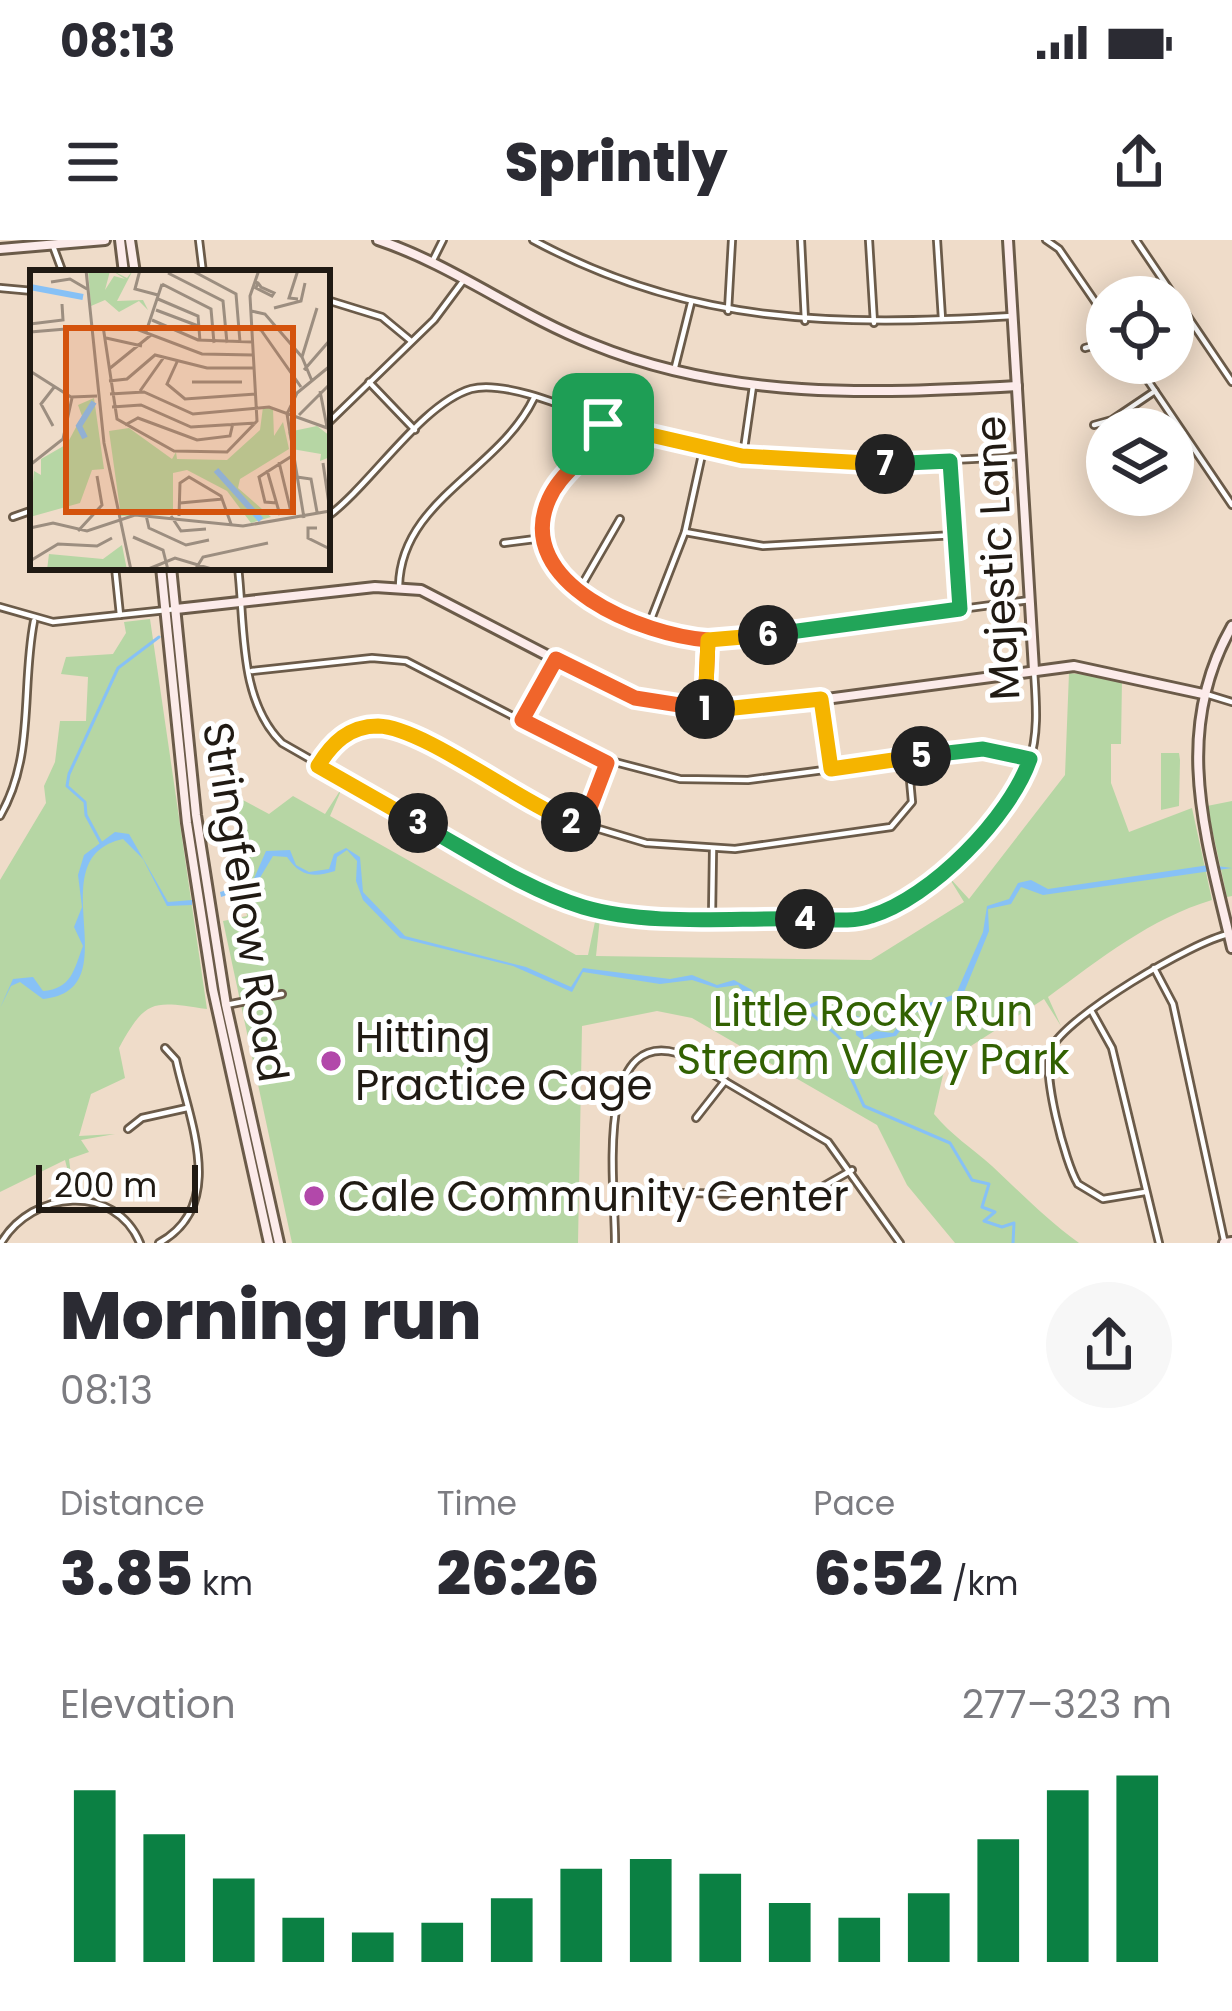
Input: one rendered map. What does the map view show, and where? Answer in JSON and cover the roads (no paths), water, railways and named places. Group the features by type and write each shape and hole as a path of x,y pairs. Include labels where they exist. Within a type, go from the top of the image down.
{"street":[{"path":"0,249 105,240"},
{"path":"120,240 124,270"},
{"path":"130,240 135,270"},
{"path":"199,240 203,270"},
{"path":"377,240 432,262 596,346 674,371 753,386 859,394 1017,386"},
{"path":"432,262 443,240"},
{"path":"533,240 606,275 728,310 805,321 874,323 1012,316"},
{"path":"728,310 732,240"},
{"path":"801,240 805,321"},
{"path":"869,240 874,323"},
{"path":"937,240 942,320"},
{"name":"Majestic Lane","path":"238,570 255,703 268,728 318,766 564,900 631,916 853,920 880,913 953,865 1014,794 1030,759 1036,729 1008,240"},
{"path":"1046,240 1059,249 1086,289"},
{"path":"1136,240 1232,382"},
{"path":"52,246 62,270"},
{"path":"330,420 411,341 463,281"},
{"path":"0,288 30,291"},
{"path":"330,301 382,316 411,341"},
{"path":"674,371 692,303"},
{"path":"369,382 416,431"},
{"path":"1150,384 1232,505"},
{"path":"742,456 753,386"},
{"path":"330,514 416,431 468,390 499,387 603,424 742,456 839,464 1021,457"},
{"path":"1130,408 1155,392"},
{"path":"399,586 401,556 411,533 515,430 534,398"},
{"path":"330,414 333,417"},
{"path":"603,424 592,449 550,497 543,538 555,569 579,590 647,627 708,640 1030,600"},
{"path":"647,627 685,532 703,450"},
{"path":"950,461 960,609"},
{"path":"13,517 30,511"},
{"path":"579,590 620,519"},
{"path":"685,532 763,546 955,535"},
{"path":"504,543 543,538"},
{"path":"115,570 120,615"},
{"name":"Stringfellow Road","path":"162,570 226,1005 279,1243"},
{"name":"Stringfellow Road","path":"171,570 188,823 213,990 269,1243"},
{"path":"0,608 34,621 399,586 449,599 635,698 705,711 1034,670 1098,668 1232,702"},
{"path":"0,816 24,758 25,673 34,621"},
{"path":"1232,626 1203,694 1195,765 1232,948"},
{"path":"705,711 708,640"},
{"path":"250,671 397,659 434,671 607,763 705,781 983,749 1030,759"},
{"path":"522,720 556,659"},
{"path":"821,699 831,769"},
{"path":"318,766 335,742 351,732 391,728 583,826 646,843 713,850 891,827 912,802 908,758"},
{"path":"583,826 607,763"},
{"path":"712,917 713,850"},
{"path":"1145,1192 1095,1197 1080,1187 1071,1172 1048,1057 1060,1036 1154,968 1190,945 1229,934"},
{"path":"1154,968 1172,1004 1227,1243"},
{"path":"251,984 254,1000"},
{"path":"226,1005 282,994"},
{"path":"1093,1012 1112,1048 1159,1243"},
{"path":"159,1243 183,1225 199,1195 200,1170 176,1060 165,1048"},
{"path":"615,1243 618,1084 632,1060 650,1052 670,1051 822,1137 852,1170 900,1243"},
{"path":"696,1118 725,1081"},
{"path":"128,1129 142,1118 187,1108"},
{"path":"616,1192 808,1195 852,1170"},
{"path":"1,1243 13,1228 50,1206 82,1198 121,1213 140,1243"}],"water":[{"path":"115,832 129,834 168,902 192,900 192,905 167,906 143,859 123,839 98,851 86,871 82,973 69,990 43,999 20,982 11,986 0,1008 13,979 33,977 43,991 60,986 70,976 83,946 74,927 82,907 78,875 84,855"},
{"path":"346,848 360,857 363,892 405,936 526,967 571,987 583,968 670,979 692,975 717,985 734,980 752,990 756,1002 774,1001 779,1017 827,997 821,1003 827,1008 817,1005 784,1020 774,1019 769,1002 753,1005 738,985 717,988 692,980 660,984 583,972 572,992 513,966 400,938 363,900 356,881 357,861 347,850 337,857 335,871 320,874 302,872 287,857 273,856 255,886 221,897 220,892 252,883 266,851 290,850 296,865 309,872 329,869 334,854"},
{"path":"1209,865 1232,868 1043,895 1021,887 1011,904 988,909 989,931 962,997 914,1013 896,1036 864,1041 856,1035 855,1016 833,1010 860,1017 864,1038 876,1031 893,1033 911,1009 956,994 983,932 987,906 1009,899 1018,883 1031,880 1048,889"}],"waterway":[{"path":"101,843 86,815 85,802 67,786 69,774 118,668 159,637"},
{"path":"806,1008 843,1042 847,1069 864,1106 950,1143 972,1180 989,1184 982,1207 995,1212 984,1221 1002,1227 1014,1223 1013,1243"}],"place":[{"name":"Hitting Practice Cage","path":"331,1061"},
{"name":"Cale Community Center","path":"314,1196"}],"park label":[{"name":"Little Rocky Run Stream Valley Park","path":"873,1035"}]}
